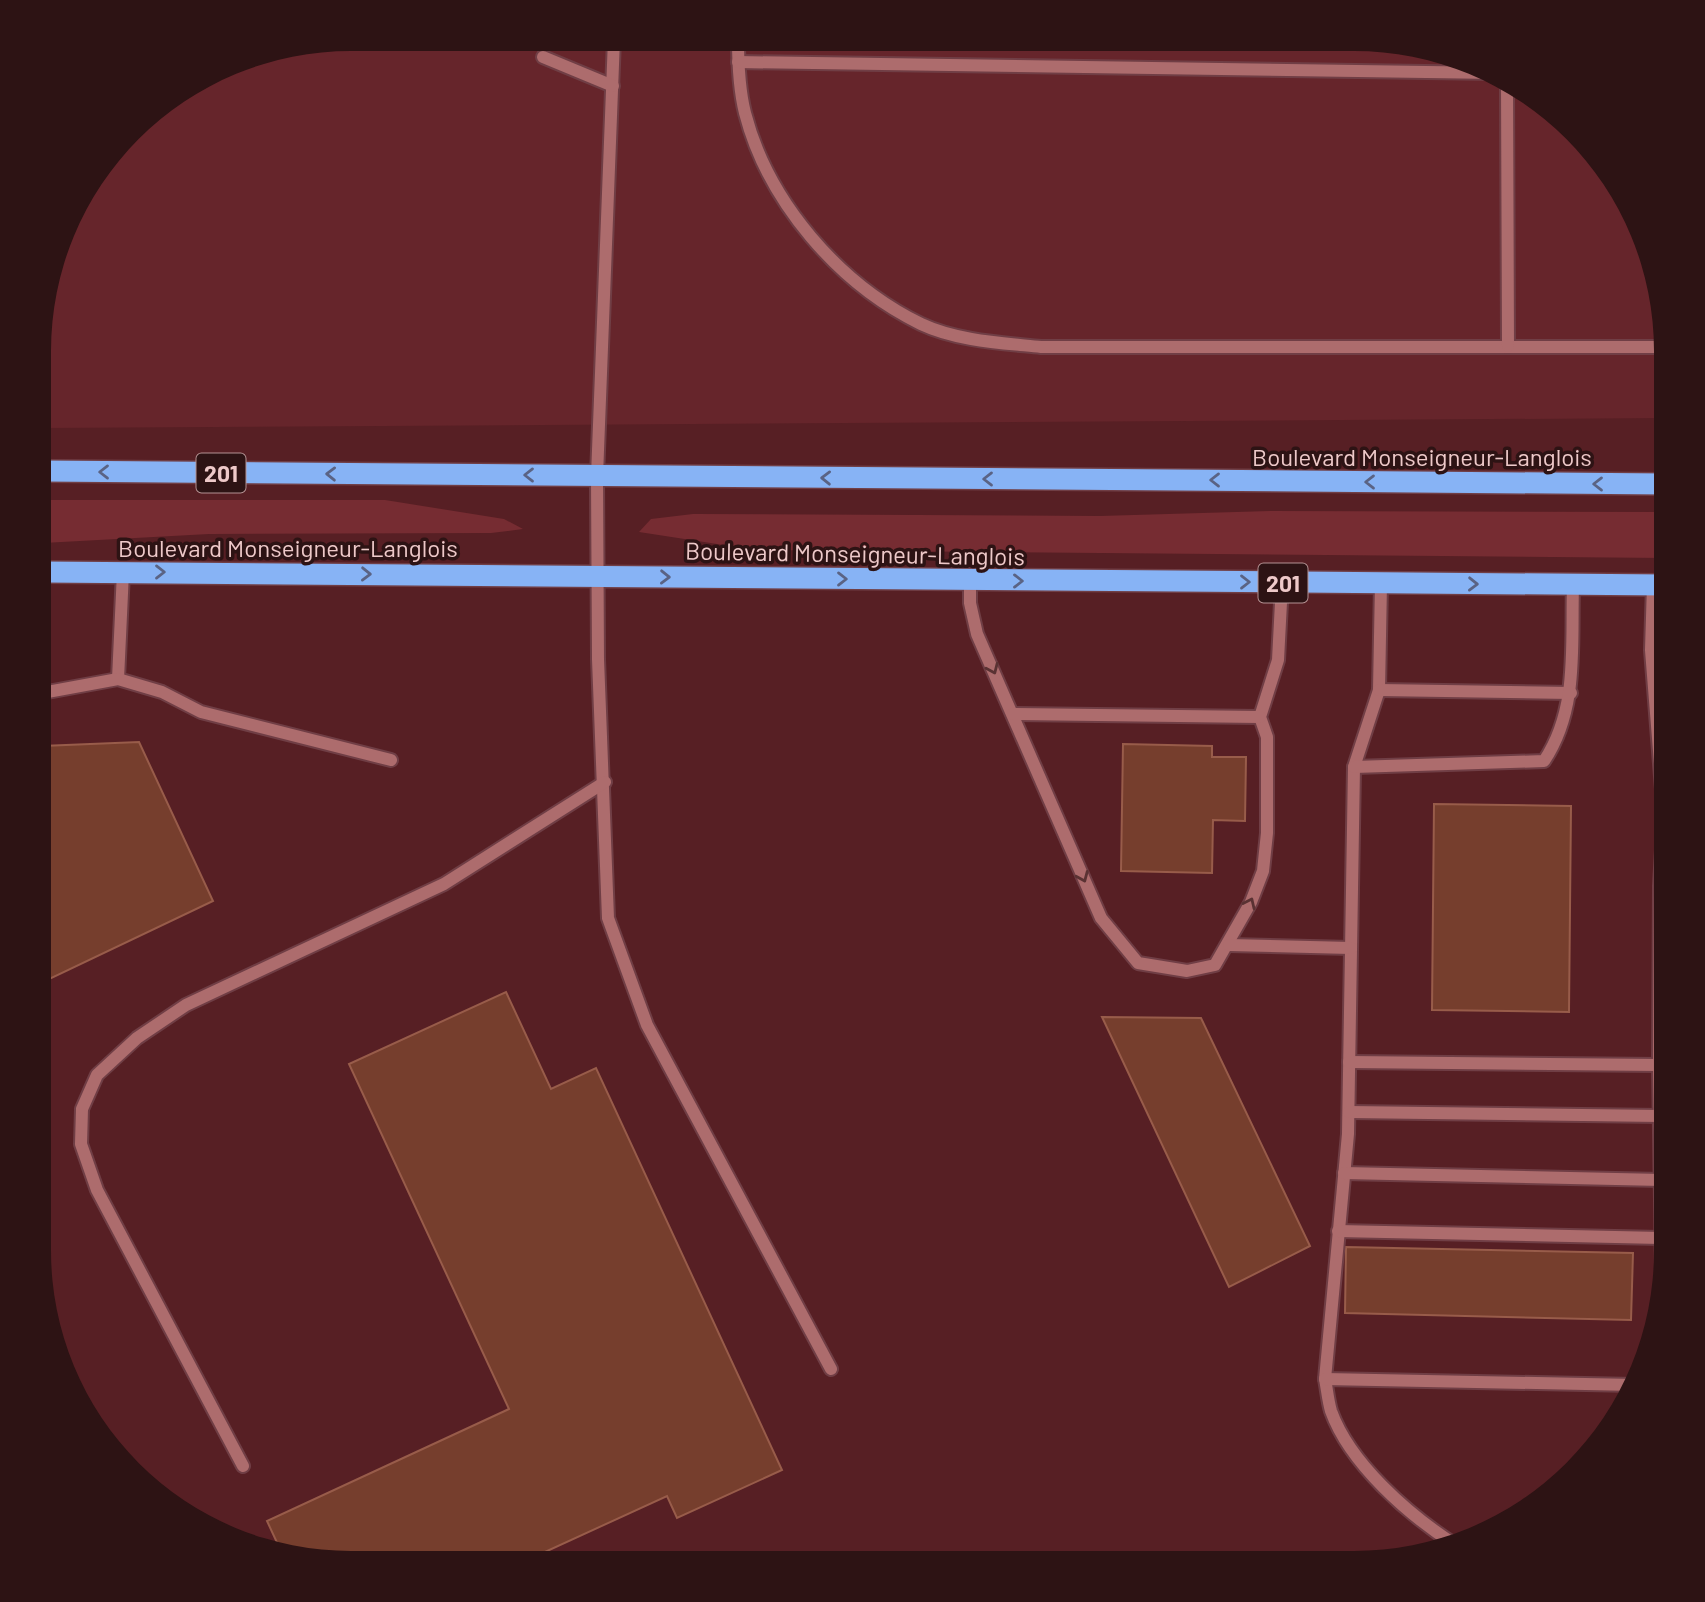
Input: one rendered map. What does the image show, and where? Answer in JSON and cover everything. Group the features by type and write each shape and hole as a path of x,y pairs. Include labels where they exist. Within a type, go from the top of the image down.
{"highway":[{"name":"Boulevard Monseigneur-Langlois","path":"51,471 1654,484"},
{"name":"Boulevard Monseigneur-Langlois","path":"51,572 1654,585"}],"lane":[{"path":"614,51 597,476 597,576 608,918 647,1025 831,1369"},
{"path":"738,51 744,111 757,149 773,182 796,218 849,275 889,305 923,325 995,342 1041,346 1654,347"},
{"path":"543,57 613,86"},
{"path":"738,62 1465,73"},
{"path":"1507,93 1508,346"},
{"path":"118,678 123,572"},
{"path":"970,580 970,603 977,634 1101,918 1138,963 1187,971 1215,965 1229,945 1251,902 1263,871 1267,833 1268,737 1260,717 1278,660 1282,583"},
{"path":"1381,583 1378,690 1354,767 1349,1112 1325,1379 1331,1412 1354,1451 1387,1490 1425,1525 1444,1537"},
{"path":"1354,767 1544,761 1554,746 1571,693 1573,585"},
{"path":"1654,626 1651,650 1654,688"},
{"path":"51,691 118,678 162,692 201,712 391,760"},
{"path":"1378,690 1571,693"},
{"path":"1013,714 1260,717"},
{"path":"243,1466 97,1190 81,1144 82,1109 97,1075 137,1038 186,1005 444,884 605,782"},
{"path":"1229,945 1351,948"},
{"path":"1349,1062 1654,1065"},
{"path":"1349,1112 1654,1116"},
{"path":"1344,1173 1654,1180"},
{"path":"1338,1231 1654,1238"},
{"path":"1325,1379 1623,1385"}],"shaded area":[{"path":"331,51 1374,51 1432,61 1469,74 1504,91 1552,125 1592,168 1623,218 1644,273 1654,331 1654,418 51,428 51,331 61,273 74,236 101,184 125,153 153,125 184,101 218,82 273,61"},
{"path":"51,500 385,500 504,519 523,529 491,533 209,534 51,543"},
{"path":"1270,511 1654,512 1654,558 756,550 639,532 651,519 693,514 1100,516"}],"building":[{"path":"139,742 213,901 51,978 51,746"},
{"path":"1123,744 1212,746 1212,757 1246,757 1245,821 1213,820 1212,873 1121,871"},
{"path":"1434,804 1571,806 1569,1012 1432,1010"},
{"path":"506,992 551,1089 596,1068 782,1470 677,1518 667,1496 547,1551 331,1551 277,1542 267,1521 509,1409 349,1064"},
{"path":"1102,1017 1201,1018 1310,1246 1229,1287"},
{"path":"1346,1247 1633,1253 1631,1320 1345,1313"}]}
